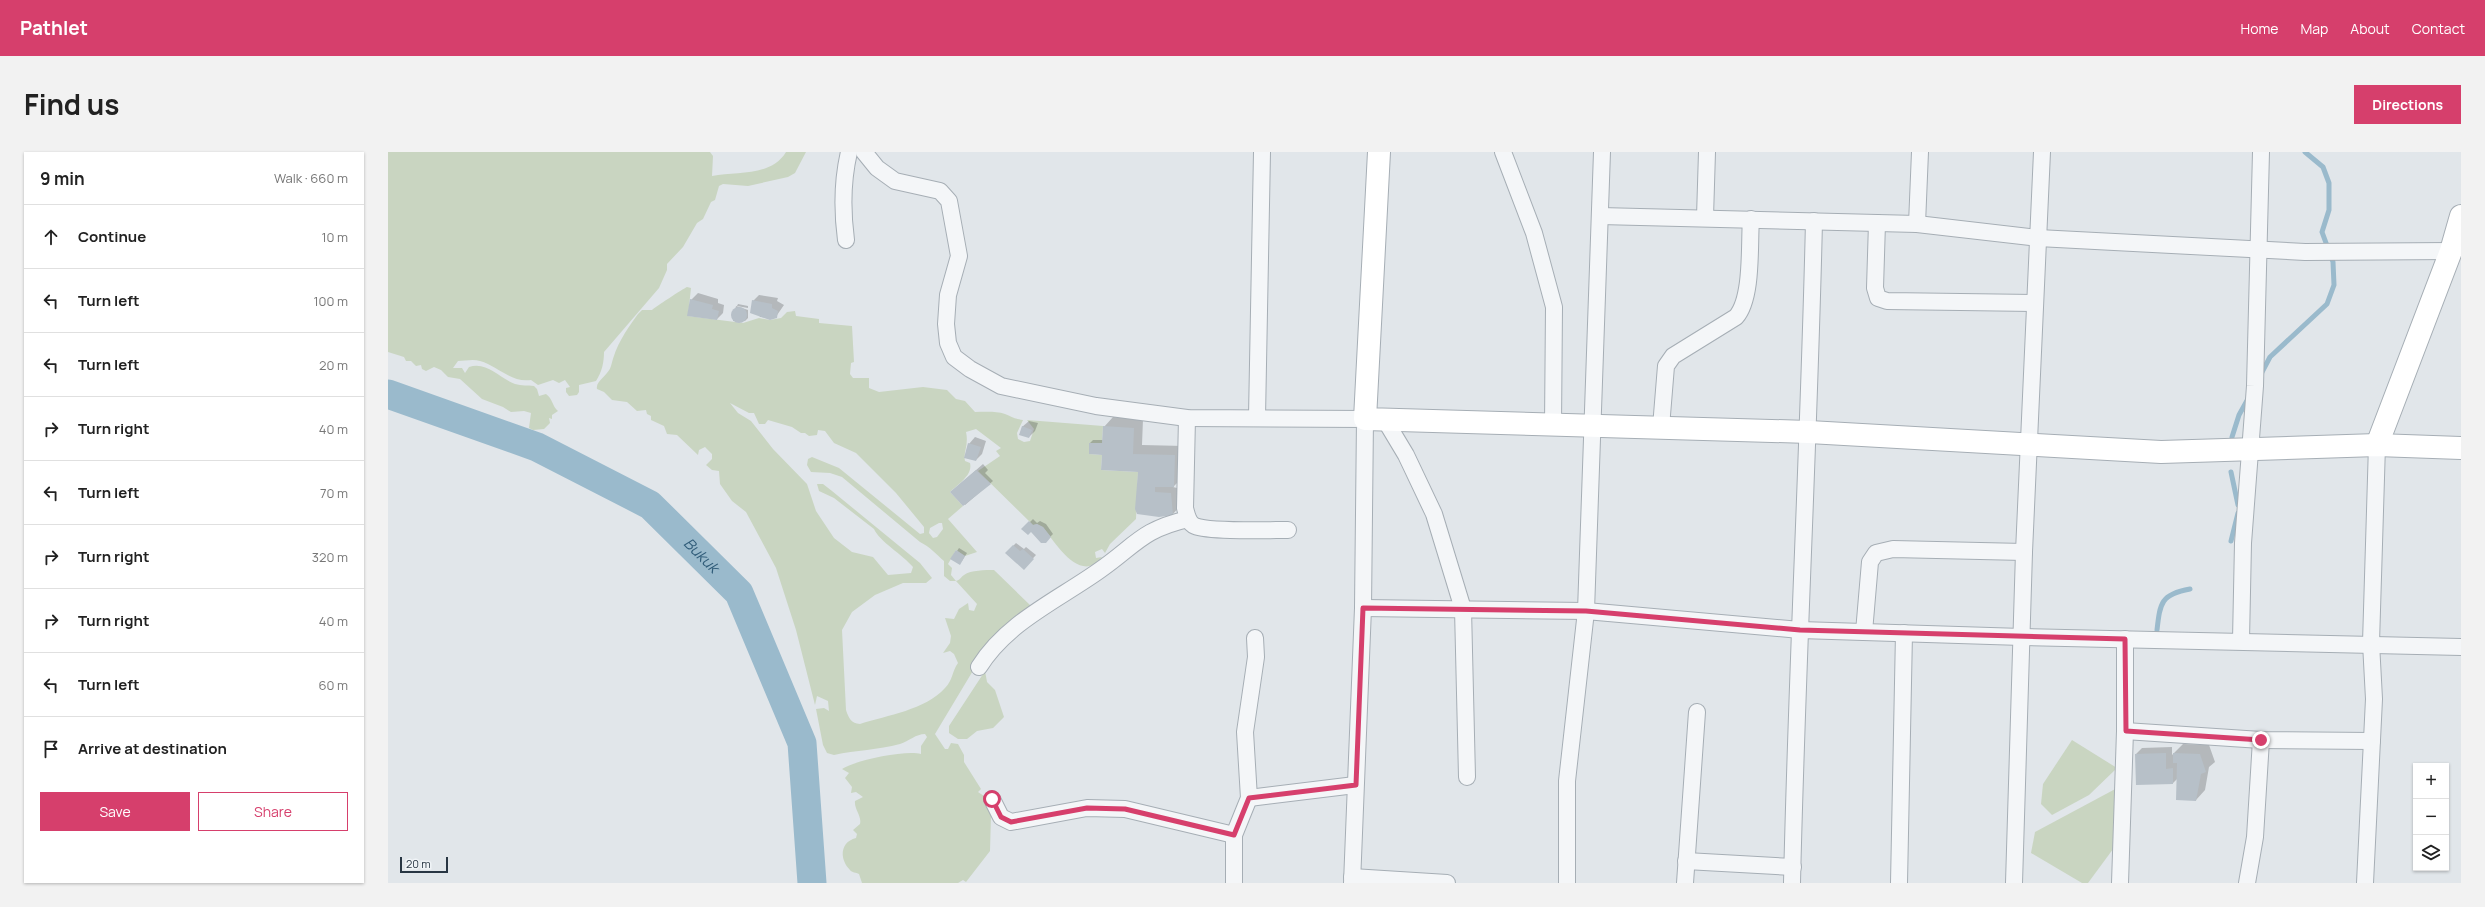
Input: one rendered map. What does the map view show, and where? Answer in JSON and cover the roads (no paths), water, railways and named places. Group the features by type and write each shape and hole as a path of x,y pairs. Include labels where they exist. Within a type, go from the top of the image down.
{"street":[{"path":"846,240 842,203 845,170 849,152"},
{"path":"864,152 877,168 895,182 940,191 949,201 959,256 948,295 946,324 948,343 954,357 970,369 1001,386 1096,406 1187,418 1258,417 1375,419 1809,432 2028,443 2161,452 2377,445 2461,448"},
{"path":"1258,417 1262,152"},
{"path":"1379,152 1375,419 1363,608 1352,880 1447,883"},
{"path":"1503,152 1534,233 1554,307 1553,425"},
{"path":"1567,883 1567,781 1586,611 1591,425 1602,152"},
{"path":"1705,217 1707,152"},
{"path":"1916,224 1920,152"},
{"path":"2014,883 2028,443 2042,152"},
{"path":"2241,640 2243,543 2251,450 2260,152"},
{"path":"1600,216 1705,217 1916,224 2038,238 2320,252 2451,251"},
{"path":"2365,883 2374,699 2371,643 2377,445 2451,251 2461,216"},
{"path":"1661,427 1666,366 1673,356 1736,317 1743,310 1746,295 1751,219"},
{"path":"1792,883 1800,630 1809,432 1814,221"},
{"path":"1877,223 1876,288 1878,298 1887,301 2035,303"},
{"path":"1187,418 1185,508 1188,519 1195,526 1208,529 1288,530"},
{"path":"1375,419 1406,455 1434,514 1463,609 1467,777"},
{"path":"979,667 985,657 1006,636 1042,605 1100,570 1141,536 1163,524 1188,519"},
{"path":"1864,632 1870,562 1876,554 1892,549 2024,552"},
{"path":"1363,608 1586,611 1800,630 2022,637 2371,643 2461,647"},
{"path":"1899,883 1904,633"},
{"path":"1234,883 1234,835 1249,798 1245,732 1256,657 1255,638"},
{"path":"2120,883 2126,731 2125,639"},
{"path":"1685,883 1697,712"},
{"path":"2126,731 2261,740 2372,741"},
{"path":"2247,883 2255,837 2261,740"},
{"path":"1249,798 1356,785"},
{"path":"992,799 1001,817 1011,822 1087,808 1125,809 1234,835"},
{"path":"1686,861 1793,867"}],"waterway":[{"path":"2261,374 2270,357 2327,304 2334,285 2333,262 2322,232 2329,210 2329,183 2323,167 2305,152"},
{"name":"Bukuk","path":"388,394 537,447 650,505 739,593 802,743 812,883"},
{"path":"2232,437 2239,415 2249,397"},
{"path":"2231,472 2238,505"},
{"path":"2231,541 2238,513"},
{"path":"2157,630 2159,613 2164,601 2173,594 2190,589"}]}
